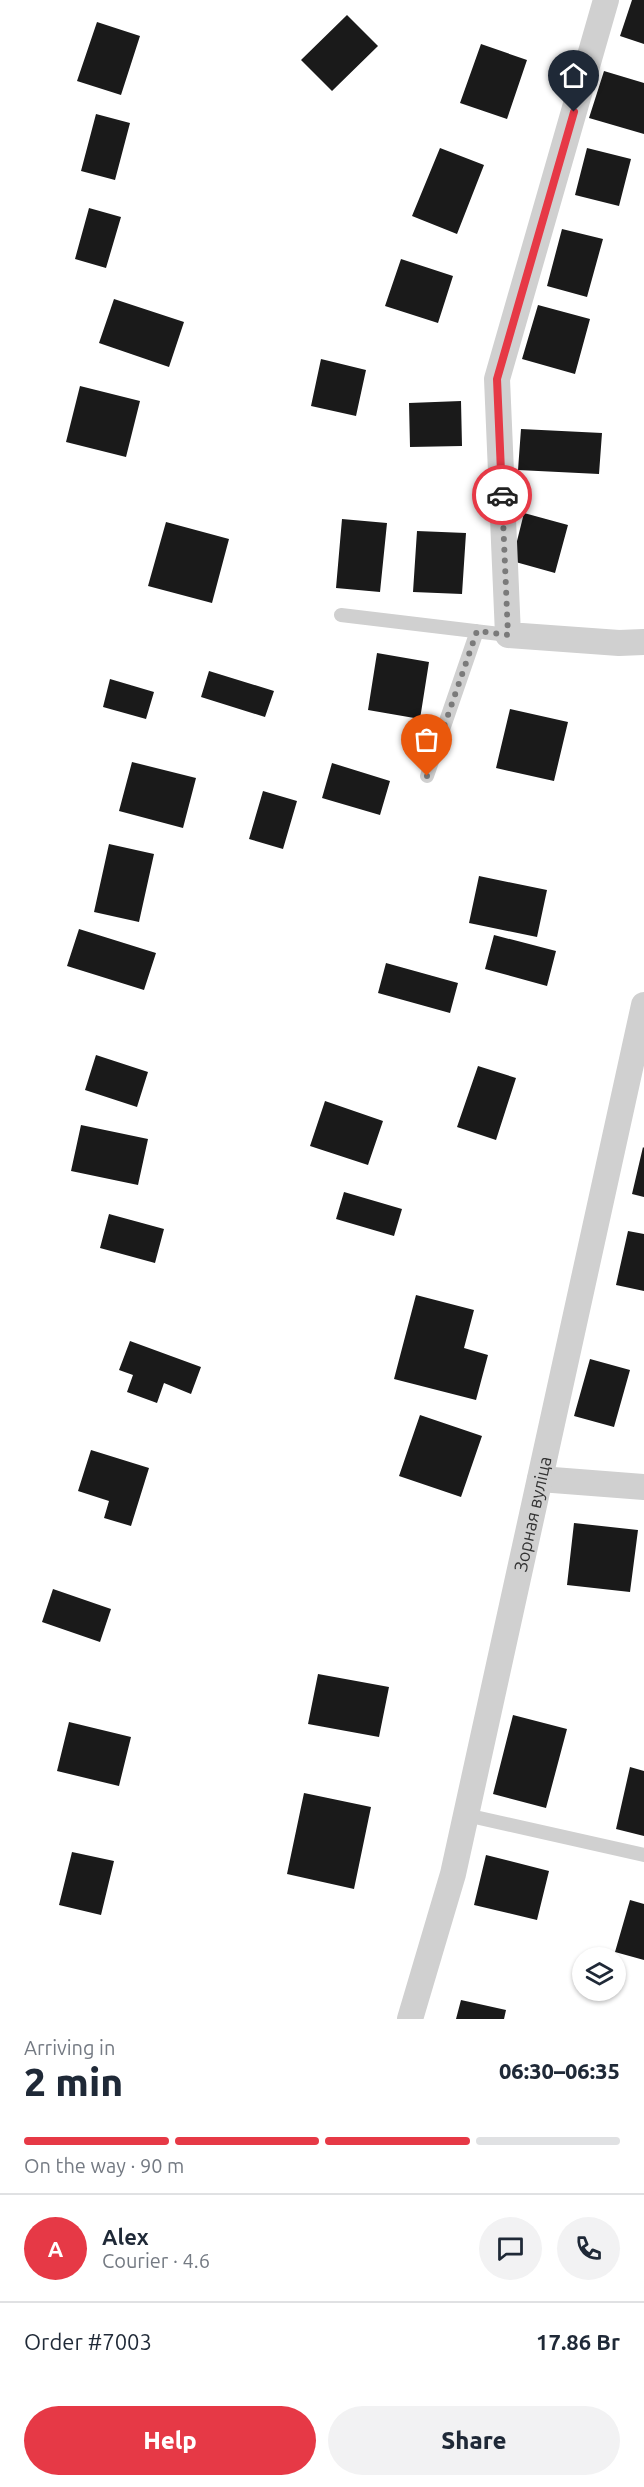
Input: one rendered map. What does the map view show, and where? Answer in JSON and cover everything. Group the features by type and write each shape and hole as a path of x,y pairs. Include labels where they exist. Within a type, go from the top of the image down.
{"street":[{"path":"606,0 497,379 508,635 619,643 644,642"},
{"name":"Зорная вуліца","path":"410,2019 453,1874 644,1005"},
{"path":"540,1479 644,1486"}],"lane":[{"path":"341,615 508,635"},
{"path":"427,776 477,631"},
{"path":"466,1815 644,1855"}],"building":[{"path":"632,0 644,0 644,44 620,36"},
{"path":"347,15 378,46 332,91 301,60"},
{"path":"97,22 140,36 121,95 77,81"},
{"path":"481,44 527,60 507,119 460,103"},
{"path":"604,71 644,83 644,134 589,118"},
{"path":"96,114 130,123 115,180 81,171"},
{"path":"440,148 484,165 457,234 412,216"},
{"path":"587,148 631,159 619,206 575,195"},
{"path":"89,208 121,217 106,268 75,259"},
{"path":"562,229 603,239 587,297 547,286"},
{"path":"401,259 453,276 438,323 385,306"},
{"path":"114,299 184,322 169,367 99,343"},
{"path":"538,305 590,319 575,374 522,359"},
{"path":"321,359 366,370 356,416 311,406"},
{"path":"80,386 140,401 126,457 66,442"},
{"path":"461,401 462,446 410,447 409,403"},
{"path":"521,429 602,433 599,474 518,470"},
{"path":"524,513 568,525 555,573 512,561"},
{"path":"342,519 387,523 380,592 336,588"},
{"path":"166,522 229,539 212,603 148,586"},
{"path":"417,531 466,533 462,594 413,592"},
{"path":"377,653 429,662 420,719 368,710"},
{"path":"209,671 274,691 265,717 201,697"},
{"path":"110,679 154,692 146,719 103,707"},
{"path":"510,709 568,722 554,781 496,768"},
{"path":"132,762 196,778 183,828 119,811"},
{"path":"332,763 390,781 380,815 322,798"},
{"path":"263,791 297,801 283,849 249,839"},
{"path":"109,844 154,854 139,922 94,912"},
{"path":"479,876 547,890 537,937 469,923"},
{"path":"79,929 156,953 144,990 67,966"},
{"path":"494,935 556,951 547,986 485,969"},
{"path":"386,963 458,983 450,1013 378,993"},
{"path":"96,1055 148,1072 137,1107 85,1090"},
{"path":"478,1066 516,1078 496,1140 457,1127"},
{"path":"325,1101 383,1121 368,1165 310,1146"},
{"path":"81,1125 148,1139 138,1185 71,1171"},
{"path":"644,1148 644,1197 632,1194"},
{"path":"344,1192 402,1209 394,1236 336,1219"},
{"path":"109,1214 164,1229 155,1263 100,1248"},
{"path":"628,1231 644,1234 644,1291 616,1285"},
{"path":"416,1295 474,1310 464,1348 488,1355 476,1400 394,1379"},
{"path":"130,1341 201,1367 191,1394 164,1383 157,1403 127,1392 133,1375 119,1370"},
{"path":"590,1359 630,1370 614,1427 574,1416"},
{"path":"420,1415 482,1436 461,1497 399,1476"},
{"path":"91,1450 149,1468 131,1526 104,1518 109,1501 78,1491"},
{"path":"574,1523 638,1530 630,1592 567,1585"},
{"path":"53,1589 111,1609 100,1642 42,1622"},
{"path":"318,1674 389,1687 379,1737 308,1724"},
{"path":"513,1715 567,1729 546,1808 493,1794"},
{"path":"69,1722 131,1737 119,1786 57,1771"},
{"path":"630,1767 644,1771 644,1836 616,1829"},
{"path":"304,1793 371,1807 354,1889 287,1874"},
{"path":"72,1852 114,1861 101,1915 59,1905"},
{"path":"486,1855 549,1871 537,1920 474,1905"},
{"path":"630,1900 644,1904 644,1960 626,1955 626,1947 616,1947"},
{"path":"461,2000 506,2010 504,2019 456,2019"}],"way so far":[{"path":"427,776 477,631 508,635 502,495"}],"route":[{"path":"502,495 497,379 574,112"}]}
